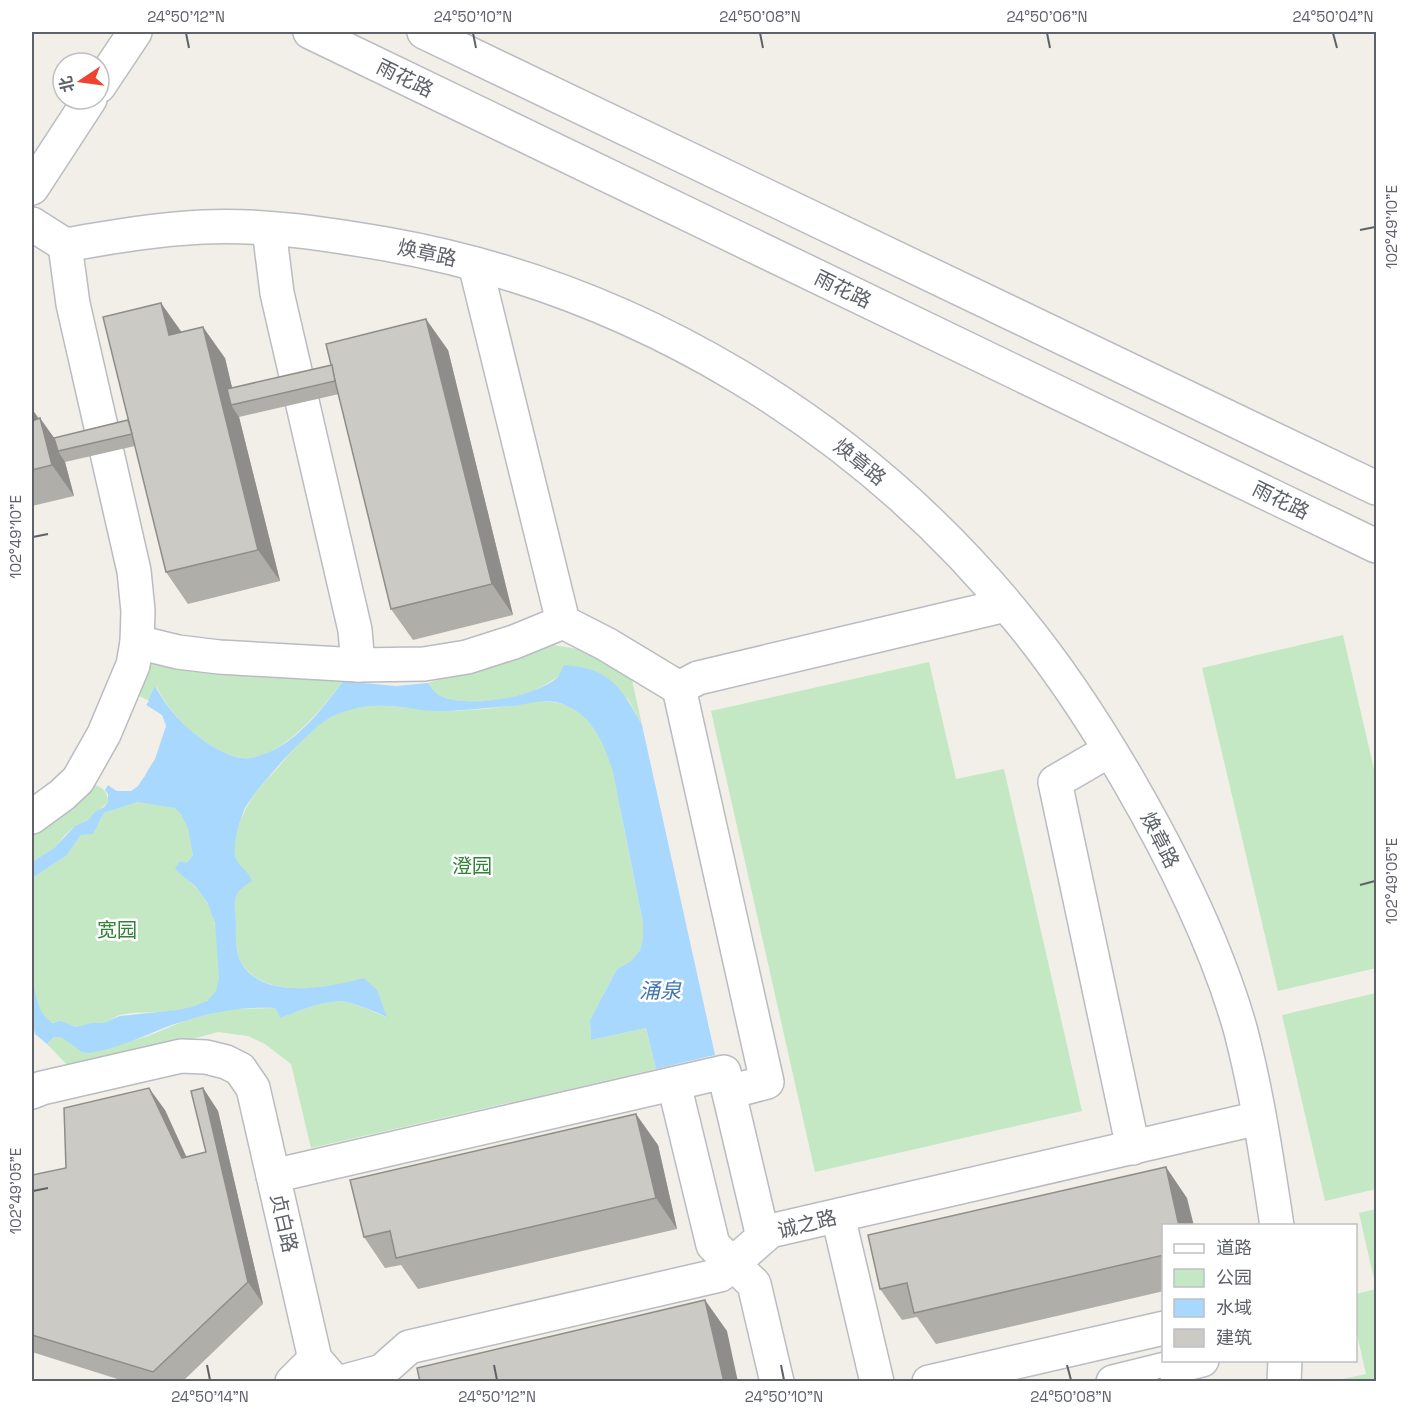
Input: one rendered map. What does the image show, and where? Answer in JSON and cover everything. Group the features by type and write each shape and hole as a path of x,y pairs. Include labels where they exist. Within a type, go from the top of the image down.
{"street":[{"path":"111,67 134,32"},
{"name":"雨花路","path":"310,32 1377,546"},
{"path":"424,32 1377,488"},
{"path":"32,188 82,111"},
{"path":"32,224 64,245 73,304 134,571 138,610 137,642 133,665 104,734 78,780 32,817"},
{"name":"焕章路","path":"64,245 137,233 206,227 269,229 359,239 475,264 539,282 594,303 659,333 723,366 788,407 848,451 905,499 963,556 1006,604 1069,686 1152,821 1216,959 1239,1026 1259,1118 1277,1224"},
{"path":"269,229 276,293 355,630 358,665"},
{"path":"475,264 563,622 606,644 680,688 767,1082 729,1092"},
{"path":"680,688 698,678 1006,604"},
{"path":"137,642 178,652 219,657 358,665 424,664 467,657 514,642 563,622"},
{"path":"1110,750 1055,782 1133,1148"},
{"name":"贞白路","path":"32,1092 181,1056 206,1057 226,1062 240,1069 253,1088 273,1176 325,1370 292,1382"},
{"path":"273,1176 724,1072 763,1237"},
{"path":"674,1084 713,1245 754,1284 777,1382"},
{"name":"诚之路","path":"342,1382 395,1376 409,1347 720,1275 770,1231 1259,1118"},
{"path":"838,1216 877,1382"},
{"path":"928,1382 1162,1328"},
{"path":"1113,1382 1194,1362"},
{"path":"1284,1382 1285,1362"}],"green space":[{"path":"1343,635 1376,778 1376,968 1278,991 1202,668"},
{"path":"553,645 585,650 630,671 642,725 628,699 559,676 530,692 510,698 473,702 441,696 428,683"},
{"path":"163,659 343,681 314,717 275,750 261,756 242,758 223,752 194,734 176,715 156,686 149,701 133,693 144,672 151,665"},
{"path":"929,662 956,779 1004,769 1082,1111 815,1172 711,711"},
{"name":"澄园","path":"537,701 558,703 577,710 588,719 604,742 613,770 643,923 640,950 631,961 617,969 590,1020 591,1040 646,1028 656,1069 311,1148 291,1064 265,1044 248,1036 218,1032 73,1071 47,1044 54,1037 61,1037 70,1042 124,1043 187,1020 228,1009 275,1008 280,1018 313,1006 330,1002 346,1002 386,1017 364,979 317,988 283,987 268,984 254,976 243,965 236,946 234,903 237,894 246,884 235,854 237,831 245,810 257,791 306,735 330,717 345,711 374,706 447,711 469,710"},
{"path":"88,782 105,791 108,802 88,820 75,826 54,848 32,862 32,829"},
{"name":"宽园","path":"138,802 173,807 181,813 188,824 193,855 181,875 203,896 214,921 220,966 216,991 209,1000 186,1009 131,1013 120,1015 103,1023 76,1027 49,1021 39,1009 32,975 32,878 66,856 81,835 98,825 104,813"},
{"path":"1376,993 1376,1189 1325,1201 1282,1015"},
{"path":"1376,1209 1376,1288 1359,1213"},
{"path":"1376,1289 1376,1381 1334,1381 1366,1374 1357,1334 1357,1294"}],"water":[{"name":"涌泉","path":"564,665 593,670 603,675 620,690 642,725 715,1055 656,1069 646,1028 591,1040 590,1020 617,969 631,961 640,950 643,923 613,772 606,751 591,724 575,710 565,705 545,701 446,711 372,706 340,713 322,723 297,746 259,788 244,810 237,832 235,854 252,881 240,890 235,899 236,945 242,964 252,976 282,987 317,987 364,978 377,990 387,1017 346,1002 330,1002 313,1006 280,1018 275,1008 234,1010 182,1022 120,1045 89,1053 82,1052 61,1037 54,1037 47,1044 35,1034 32,1021 32,975 40,1008 47,1019 53,1023 61,1021 76,1027 103,1023 120,1016 192,1007 207,1001 216,991 219,978 215,923 207,902 195,886 175,868 180,861 187,863 193,855 188,828 175,808 138,802 104,813 93,834 81,835 66,856 32,878 32,862 54,848 75,826 88,820 104,807 108,802 108,794 105,790 108,785 117,791 131,791 145,776 166,726 162,715 146,705 155,686 176,716 196,735 225,753 249,758 264,754 291,739 325,705 343,681 396,686 428,683 441,696 453,700 484,701 518,695 548,684 558,677"}],"pier":[{"path":"146,699 149,701 146,705 162,716 166,726 155,759 138,786 131,791 117,791 108,785 105,789 102,788 108,782 118,788 130,788 136,784 152,757 163,726 160,717 143,707"}],"building":[{"path":"161,303 169,335 203,327 258,550 166,572 103,317"},
{"path":"426,319 492,584 391,609 326,344"},
{"path":"332,365 335,381 231,405 227,389"},
{"path":"40,418 52,465 32,470 32,421"},
{"path":"128,420 132,434 58,451 54,438"},
{"path":"149,1088 182,1158 206,1152 191,1091 203,1088 248,1282 153,1372 32,1335 32,1175 66,1168 64,1108"},
{"path":"636,1114 656,1198 396,1258 390,1231 364,1237 350,1180"},
{"path":"1166,1167 1179,1224 1162,1224 1162,1255 914,1313 907,1283 880,1289 868,1235"},
{"path":"705,1300 724,1382 420,1382 417,1368"}]}
